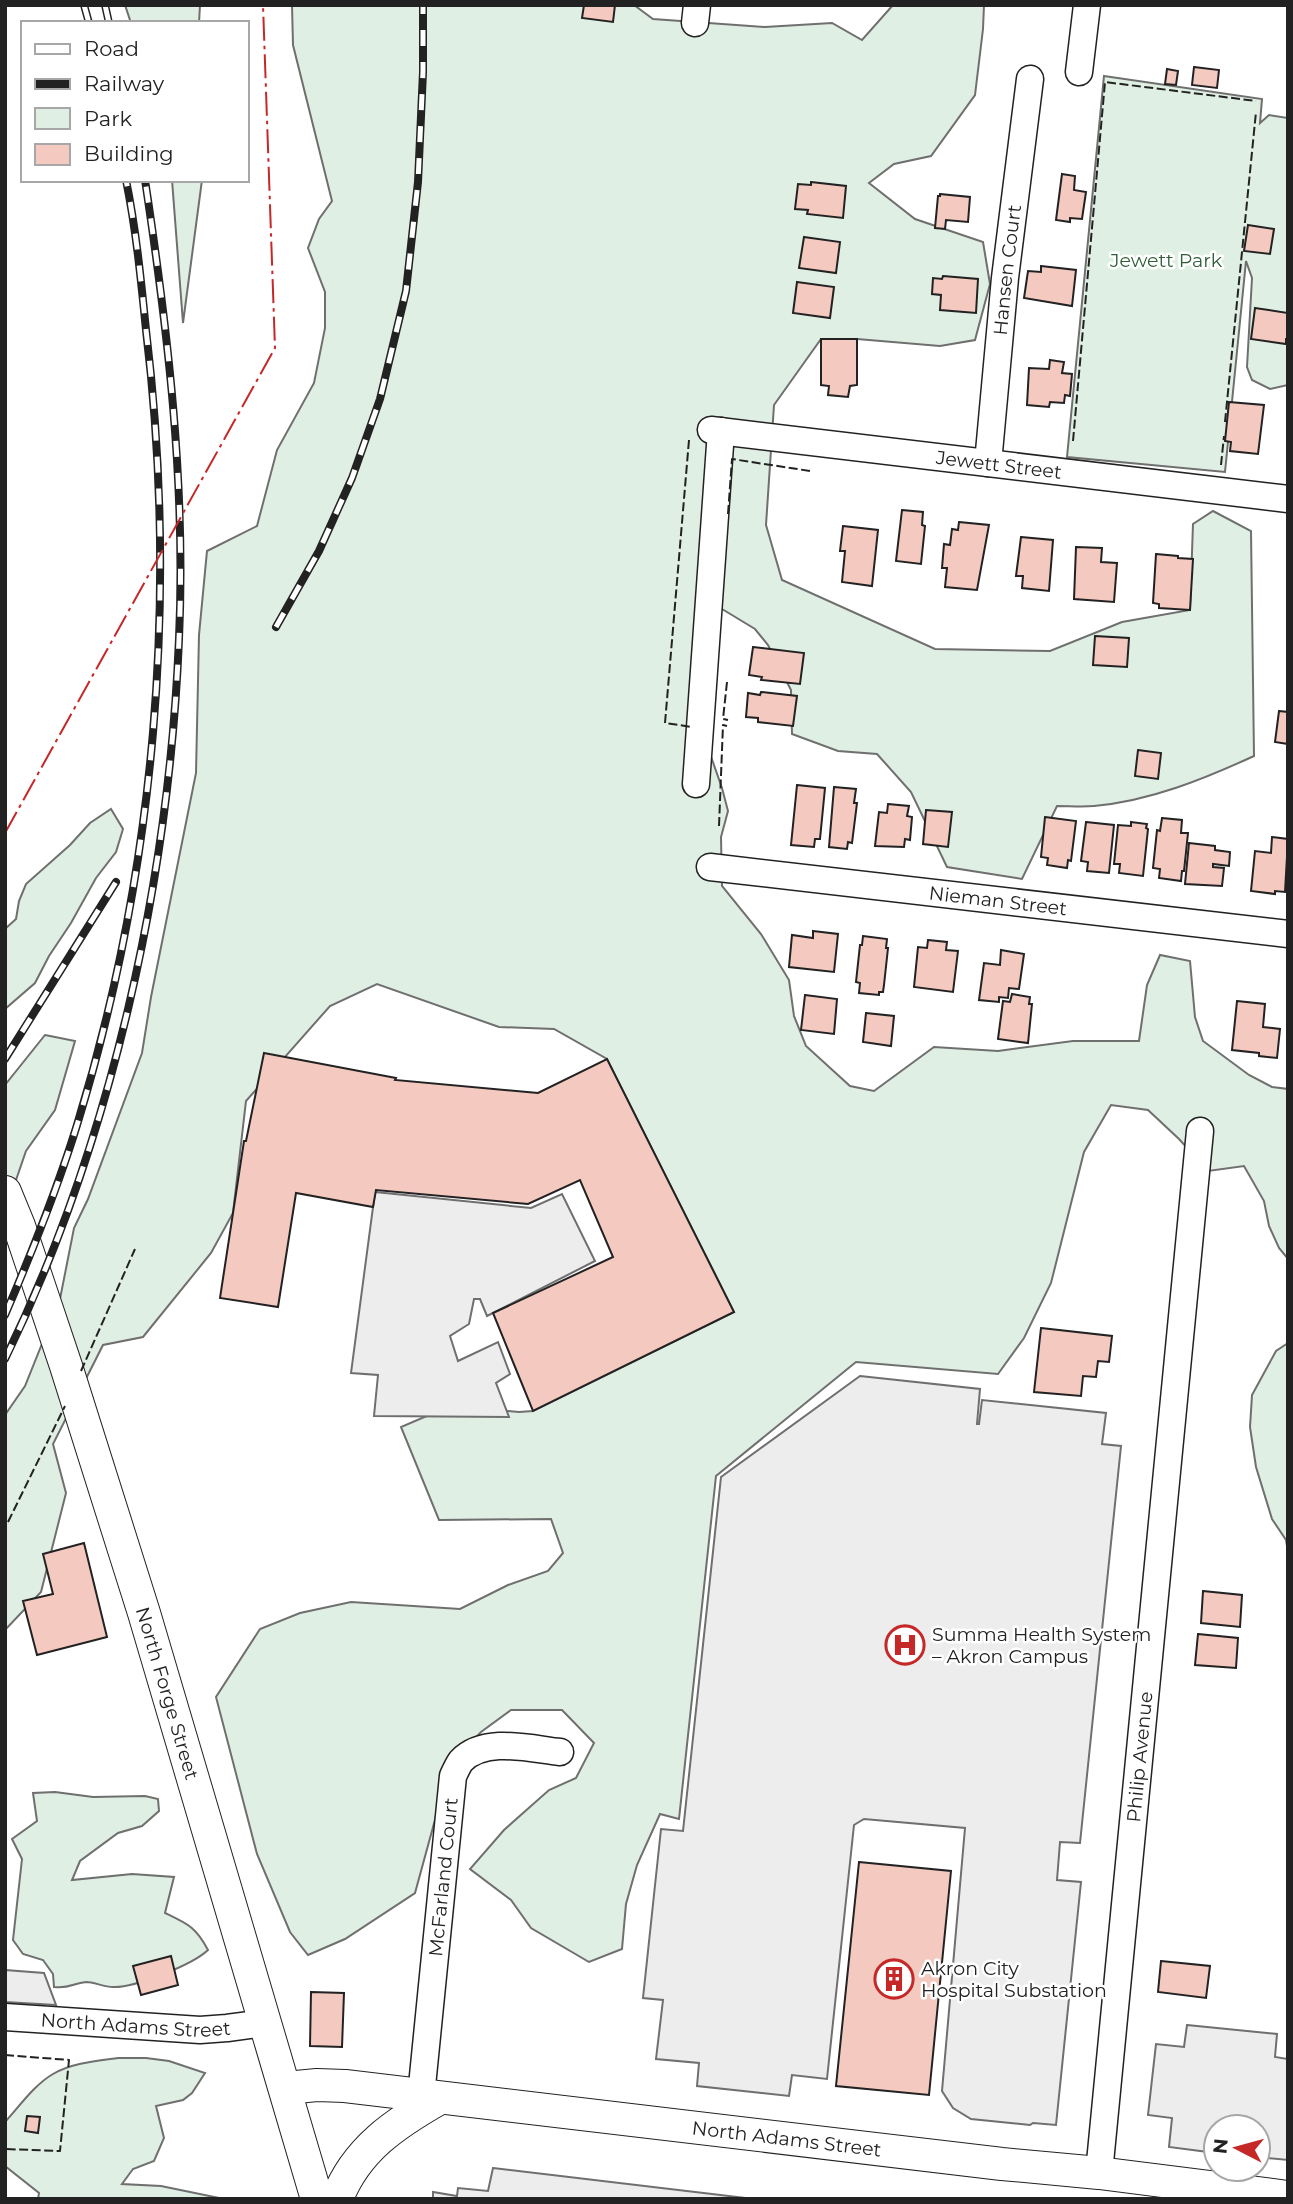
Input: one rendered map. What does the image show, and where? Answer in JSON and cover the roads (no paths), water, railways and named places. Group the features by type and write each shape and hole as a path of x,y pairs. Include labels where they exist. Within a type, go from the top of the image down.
{"street":[{"path":"1079,72 1087,5"},
{"name":"Hansen Court","path":"988,463 1005,278 1030,79"},
{"name":"Jewett Street","path":"696,784 716,431 1288,499"},
{"name":"Nieman Street","path":"710,867 1288,934"},
{"name":"Philip Avenue","path":"1099,2173 1200,1131"},
{"name":"North Forge Street","path":"5,1192 66,1366 144,1613 317,2199"},
{"name":"McFarland Court","path":"430,2097 453,1776 461,1762 480,1749 505,1746 560,1752"},
{"name":"North Adams Street","path":"5,2017 200,2029 265,2023"},
{"name":"North Adams Street","path":"286,2088 317,2085 345,2087 1288,2197"},
{"path":"337,2199 344,2181 359,2158 430,2097"}],"railway":[{"path":"84,5 88,21"},
{"path":"105,5 109,21"},
{"path":"276,627 319,551 352,478 380,399 406,291 418,182 423,5"},
{"path":"5,1315 61,1173 104,1028 126,930 142,831 153,731 159,631 160,530 155,430 140,273 126,182"},
{"path":"5,1359 43,1275 76,1188 104,1099 128,1008 148,915 163,823 179,639 180,524 168,351 145,182"},
{"path":"5,1059 116,882"}],"place":[{"name":"Summa Health System – Akron Campus","path":"905,1645"},
{"name":"Akron City Hospital Substation","path":"894,1979"}],"park label":[{"name":"Jewett Park","path":"1166,260"}]}
